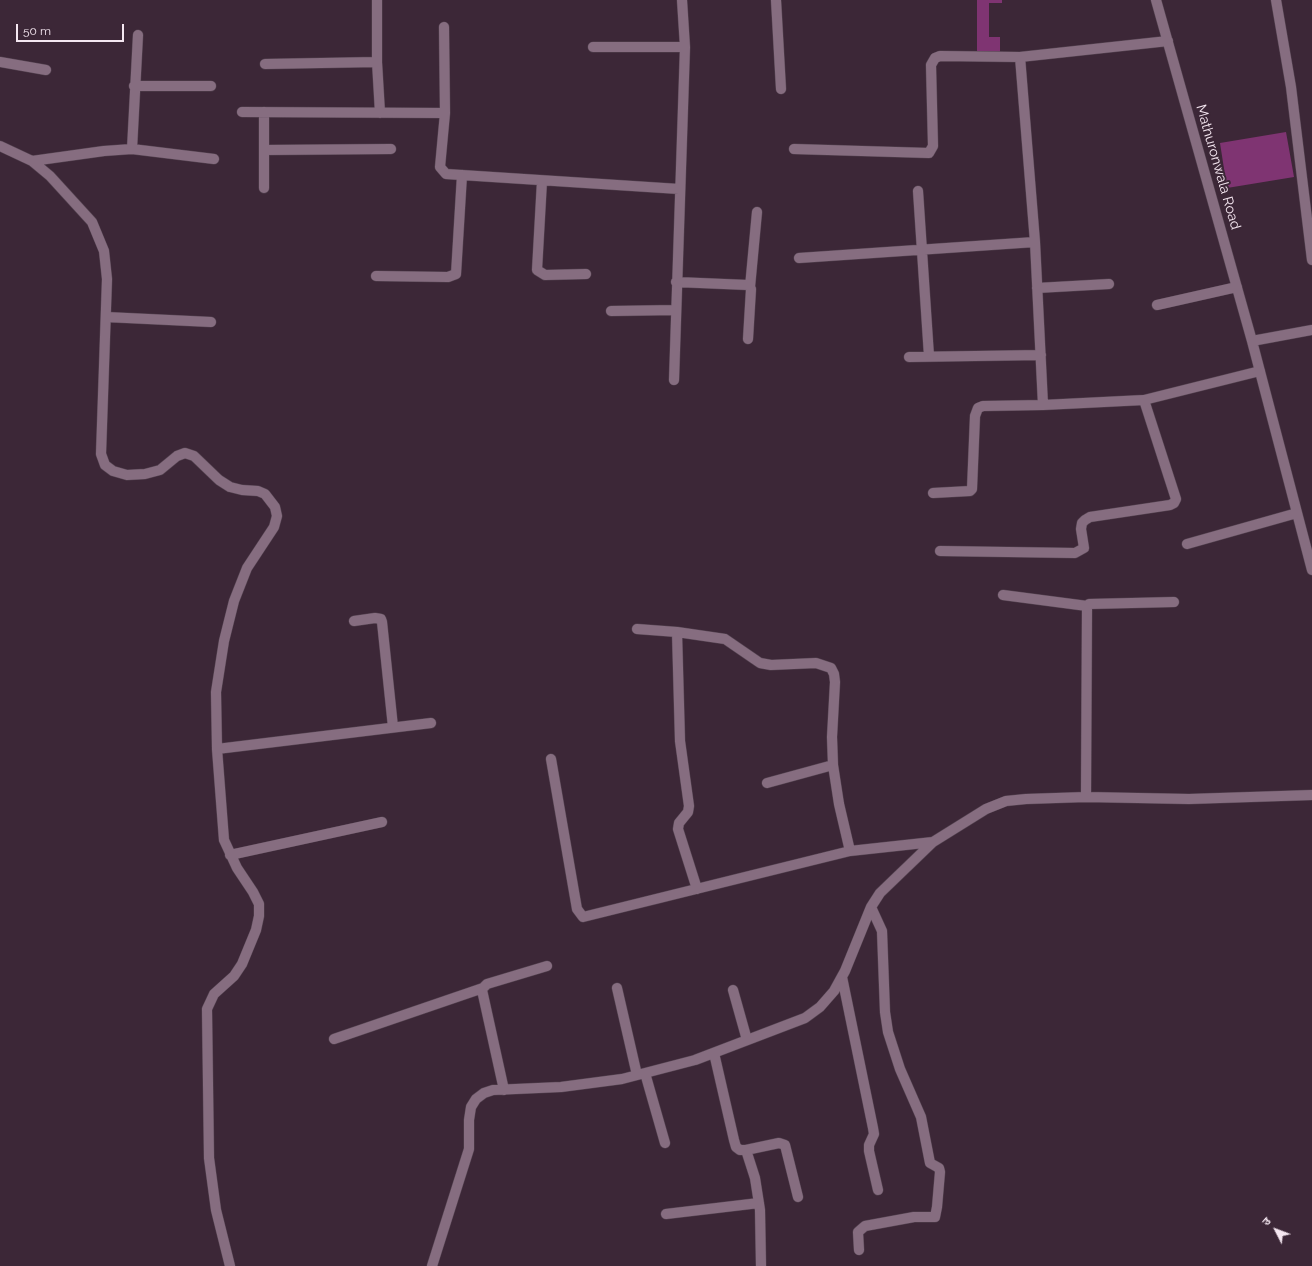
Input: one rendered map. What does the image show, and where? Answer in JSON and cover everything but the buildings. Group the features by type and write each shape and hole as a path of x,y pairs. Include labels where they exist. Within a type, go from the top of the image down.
{"street":[{"path":"377,0 377,62 380,113"},
{"path":"674,380 679,189 685,47 682,0"},
{"path":"776,0 781,89"},
{"name":"Mathuronwala Road","path":"1156,0 1252,341 1312,570"},
{"path":"1276,0 1291,87 1312,260"},
{"path":"444,27 445,114 440,167 446,174 679,189"},
{"path":"132,150 134,86 138,35"},
{"path":"794,149 928,153 933,146 931,65 935,58 940,56 1020,57 1168,41"},
{"path":"592,47 685,47"},
{"path":"1020,57 1035,242 1043,405"},
{"path":"0,62 46,70"},
{"path":"265,64 377,62"},
{"path":"134,86 211,86"},
{"path":"242,112 445,114"},
{"path":"264,112 264,188"},
{"path":"0,146 32,161 50,176 92,222 104,251 107,279 101,454 105,465 114,471 127,475 145,474 160,470 177,456 185,454 194,456 219,480 230,487 242,490 258,491 265,494 275,507 277,516 274,527 247,568 234,601 224,641 216,692 217,749 224,840 230,856 259,904 259,916 256,930 242,964 234,976 214,994 207,1009 209,1158 216,1210 230,1266"},
{"path":"264,150 391,149"},
{"path":"32,161 104,151 132,150 214,159"},
{"path":"376,276 448,277 456,274 462,175"},
{"path":"542,181 537,270 545,274 586,274"},
{"path":"918,191 929,356"},
{"path":"748,339 750,287 757,212"},
{"path":"799,258 1035,242"},
{"path":"676,282 747,284 750,287"},
{"path":"1037,288 1109,284"},
{"path":"1157,304 1237,287"},
{"path":"611,311 676,310"},
{"path":"106,317 211,322"},
{"path":"1252,341 1312,330"},
{"path":"909,357 1041,355"},
{"path":"933,493 970,491 972,489 975,416 978,408 983,406 1043,405 1144,400 1260,372"},
{"path":"940,550 1075,553 1084,548 1082,523 1090,517 1174,503 1176,499 1175,494 1144,400"},
{"path":"1187,544 1297,513"},
{"path":"1003,595 1087,606 1089,604 1174,602"},
{"path":"1086,797 1087,606"},
{"path":"354,621 375,618 381,619 393,728"},
{"path":"637,629 677,632 725,639 760,663 771,665 816,663 831,668 834,674 835,682 832,737 833,765 839,804 850,850"},
{"path":"677,632 680,742 689,806 688,812 679,823 678,829 697,889"},
{"path":"217,749 431,722"},
{"path":"551,759 579,914 588,917 850,850 933,842"},
{"path":"767,783 833,765"},
{"path":"432,1266 469,1148 471,1107 476,1099 484,1093 493,1090 561,1086 622,1079 714,1053 805,1018 820,1008 834,991 842,977 871,908 880,893 933,842 986,809 1006,801 1026,798 1086,797 1189,799 1312,795"},
{"path":"230,856 382,822"},
{"path":"860,1250 858,1232 865,1226 914,1217 935,1217 940,1172 938,1168 930,1163 921,1117 900,1069 888,1032 885,1012 882,931 871,908"},
{"path":"334,1039 483,988 487,984 547,966"},
{"path":"842,977 873,1128 874,1134 869,1145 869,1151 878,1190"},
{"path":"483,988 482,990 504,1090"},
{"path":"617,988 642,1074 665,1143"},
{"path":"733,990 747,1040"},
{"path":"714,1053 736,1147 740,1150 746,1150 782,1143 787,1150 798,1197"},
{"path":"746,1150 755,1178 759,1203 761,1266"},
{"path":"666,1214 759,1203"}]}
